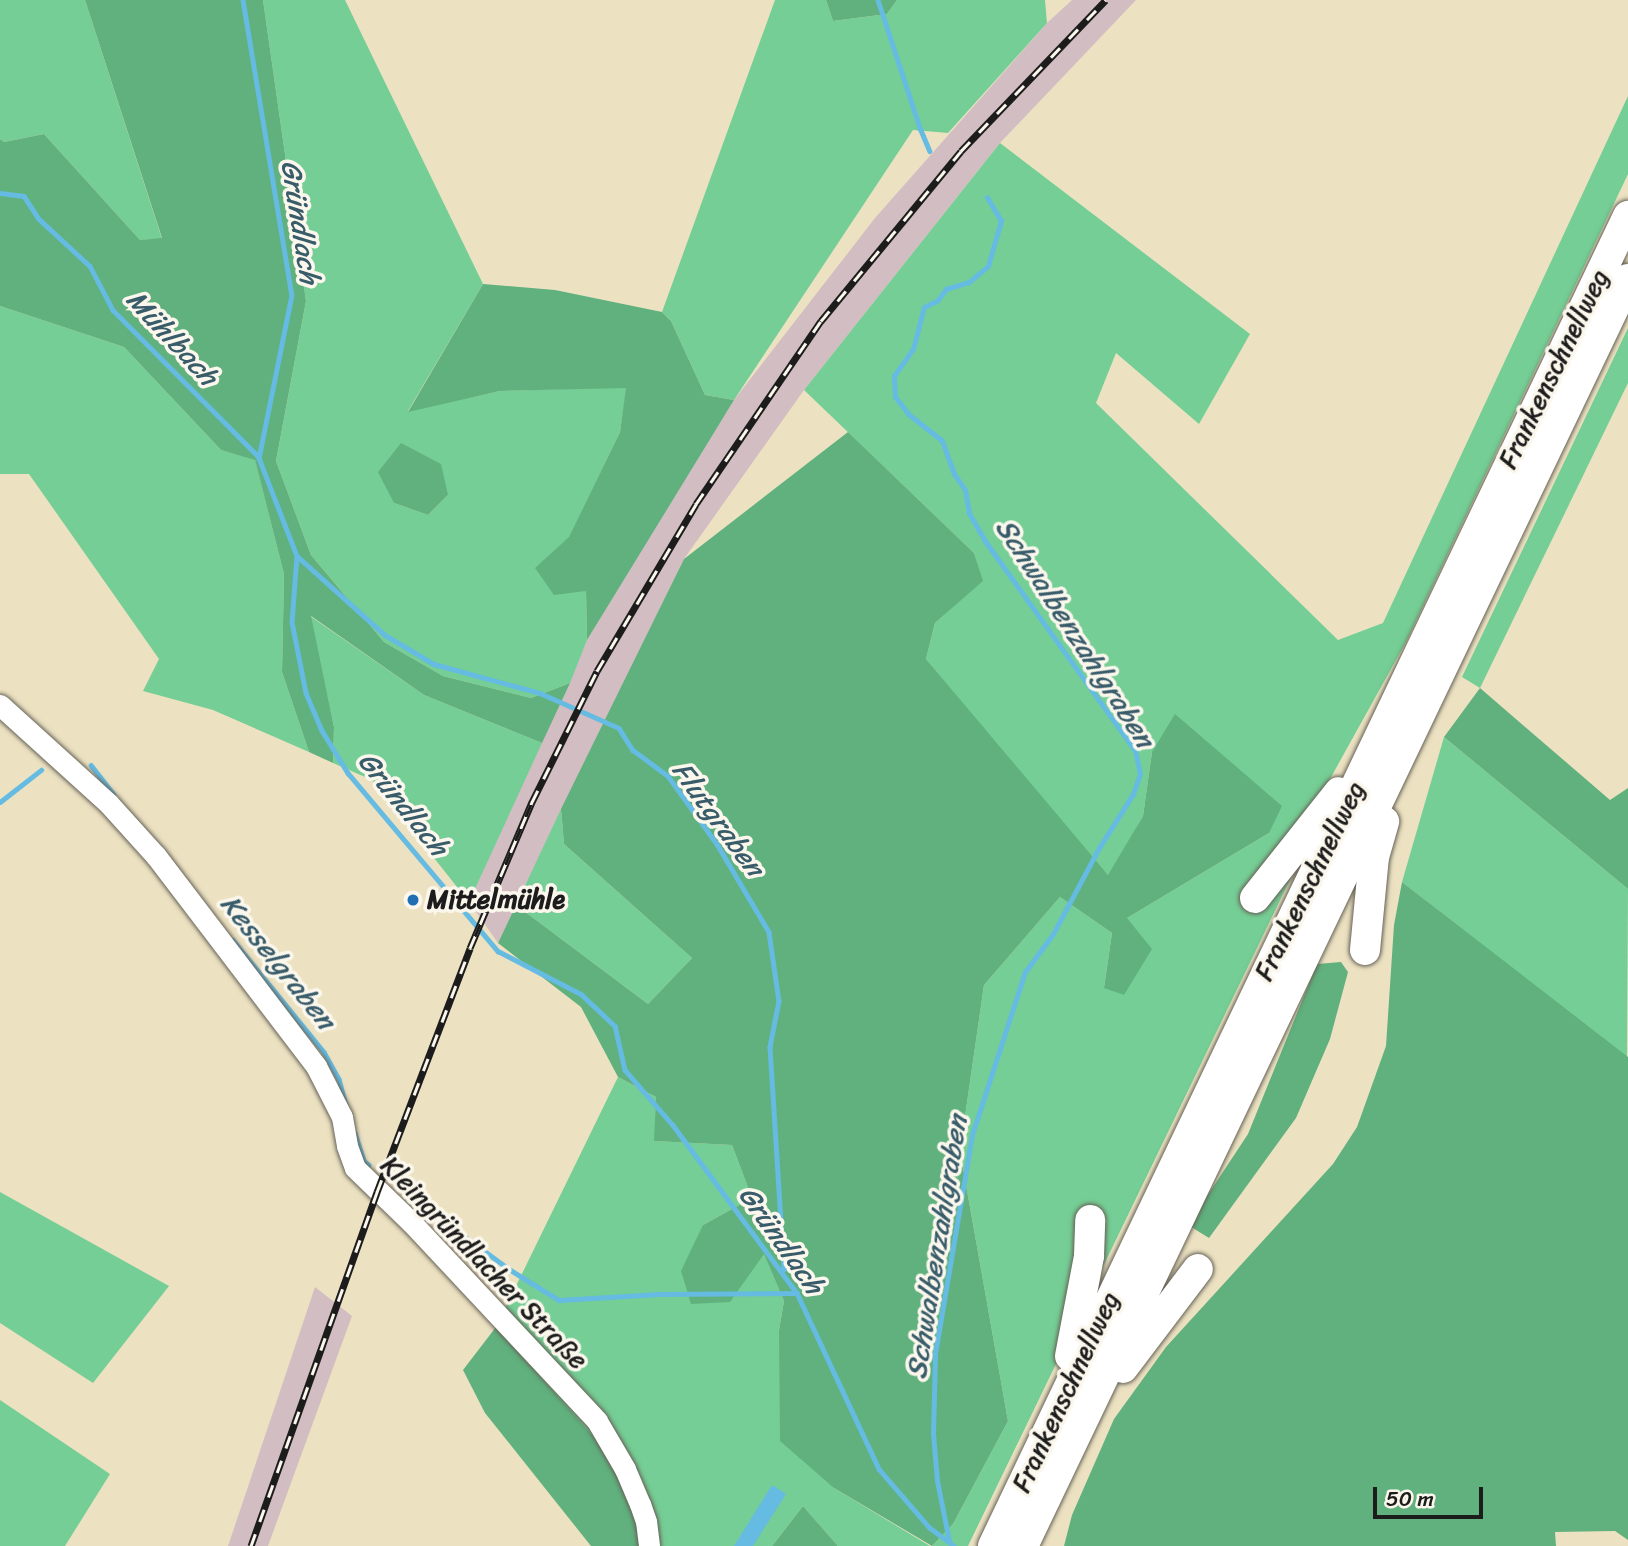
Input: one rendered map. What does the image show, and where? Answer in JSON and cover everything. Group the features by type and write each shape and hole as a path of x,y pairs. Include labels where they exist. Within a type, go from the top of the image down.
{"highway":[{"name":"Frankenschnellweg","path":"993,1546 1628,216"},
{"name":"Frankenschnellweg","path":"1023,1546 1628,279"},
{"path":"1255,898 1382,732"},
{"path":"1365,950 1374,858 1401,757"},
{"path":"1057,1411 1084,1288 1090,1220"},
{"path":"1076,1434 1142,1341 1198,1269"}],"street":[{"name":"Kleingründlacher Straße","path":"0,705 109,804 173,878 316,1066 342,1116 347,1146 355,1168 411,1222 597,1421 625,1469 640,1504 649,1546"}],"shaded area":[{"path":"1072,0 1136,0 1000,143 804,390 684,559 498,943 469,902 587,640 665,510 734,400 875,218 1047,23"},
{"path":"315,1287 352,1316 268,1546 228,1546"}],"green space":[{"path":"0,0 85,0 162,239 140,240 44,134 4,142 0,139"},
{"path":"85,0 263,0 306,301 276,461 311,555 384,642 443,676 531,698 570,683 542,743 424,695 311,616 334,727 333,763 309,752 282,672 284,574 255,460 221,450 124,347 0,306 0,139 4,142 44,134 140,240 162,238"},
{"path":"263,0 345,0 483,284 408,411 500,391 627,387 620,432 569,538 536,568 586,590 587,640 570,683 531,698 443,676 384,642 311,555 276,461 306,301","holes":["448,495 428,515 394,503"]},
{"path":"775,0 826,0 833,21 887,14 897,0 1045,0 1047,23 948,133 913,130 734,400 705,395 671,321 662,312"},
{"path":"826,0 897,0 887,14 833,21"},
{"path":"1628,96 1628,174 1406,642 1315,806 1299,861 968,1546 932,1546 953,1524 1008,1421 960,1151 984,985 1060,897 1112,933 1104,988 1127,918 1269,833 1152,752 1143,816 1109,876 1080,845 926,659 935,623 982,581 974,553 804,390 1000,143 1250,334 1199,424 1116,353 1096,403 1338,640 1383,623"},
{"path":"483,284 555,290 662,312 671,321 705,395 734,400 587,640 586,591 554,595 535,568 569,537 620,432 626,388 500,391 408,412"},
{"path":"0,306 124,347 221,450 255,459 284,574 282,672 309,752 213,710 143,691 159,659 29,474 0,474"},
{"path":"1628,328 1628,383 1480,688 1462,677"},
{"path":"848,432 974,553 983,581 935,623 926,659 1108,875 1143,816 1152,752 1175,714 1282,806 1269,833 1127,918 1152,949 1124,995 1104,988 1112,933 1060,897 984,985 960,1151 1008,1421 953,1524 932,1546 834,1488 780,1441 779,1330 784,1301 764,1254 730,1302 691,1304 681,1271 703,1225 752,1198 732,1145 654,1141 656,1097 618,1077 581,1007 498,943 516,905 648,1004 692,958 564,844 561,809 684,559"},
{"path":"401,443 441,464 448,495 428,515 394,503 378,472"},
{"path":"310,616 424,695 542,743 469,902 372,780 333,763 334,727"},
{"path":"1480,688 1610,800 1628,788 1628,889 1444,737"},
{"path":"1444,737 1628,889 1627,1058 1402,882"},
{"path":"561,809 564,844 692,958 648,1004 516,905"},
{"path":"1402,882 1628,1057 1628,1540 1615,1531 1555,1532 1556,1546 1064,1546 1072,1515 1114,1419 1166,1347 1333,1164 1357,1127 1386,1046 1394,925"},
{"path":"1341,962 1348,972 1330,1039 1296,1118 1209,1238 1188,1225 1248,1134 1317,964"},
{"path":"618,1077 656,1097 655,1141 732,1145 752,1198 703,1225 764,1253 784,1301 779,1330 834,1488 930,1546 838,1546 803,1506 772,1546 641,1546 496,1327"},
{"path":"0,1192 169,1286 93,1383 0,1323"},
{"path":"496,1327 613,1459 641,1529 641,1546 591,1546 485,1413 463,1370"},
{"path":"0,1400 110,1474 65,1546 0,1546"},
{"path":"803,1506 838,1546 772,1546"}],"water":[{"path":"772,1485 786,1494 753,1546 734,1546"}],"waterway":[{"name":"Gründlach","path":"243,0 292,295 259,458 297,556 292,622 306,693 321,729 348,773 498,951 581,994 615,1026 625,1070 673,1125 797,1293 879,1469 929,1527 954,1546"},
{"name":"Schwalbenzahlgraben","path":"878,0 930,151"},
{"name":"Mühlbach","path":"0,193 24,196 39,219 90,266 113,310 259,457"},
{"name":"Schwalbenzahlgraben","path":"949,1541 937,1481 933,1433 935,1354 972,1135 1025,972 1053,934 1099,848 1133,794 1140,774 1135,751 986,543 969,513 965,490 954,474 942,441 909,415 895,397 894,376 913,349 924,307 937,301 946,289 969,282 988,266 1001,221 987,198"},
{"name":"Flutgraben","path":"297,556 385,635 434,664 540,693 619,728 633,750 668,776 717,844 769,932 779,1001 770,1047 784,1270"},
{"name":"Kesselgraben","path":"91,765 114,794"},
{"name":"Kesselgraben","path":"0,802 41,770"},
{"name":"Kesselgraben","path":"233,940 324,1052 339,1079 346,1105"},
{"name":"Kesselgraben","path":"355,1133 364,1161 369,1165"},
{"name":"Kesselgraben","path":"437,1216 509,1269 559,1300 659,1294 797,1293"}],"railway":[{"path":"251,1546 377,1192 470,948 532,802 597,671 696,504 821,321 961,151 1106,0"}],"place":[{"name":"Mittelmühle","path":"413,900"}]}
